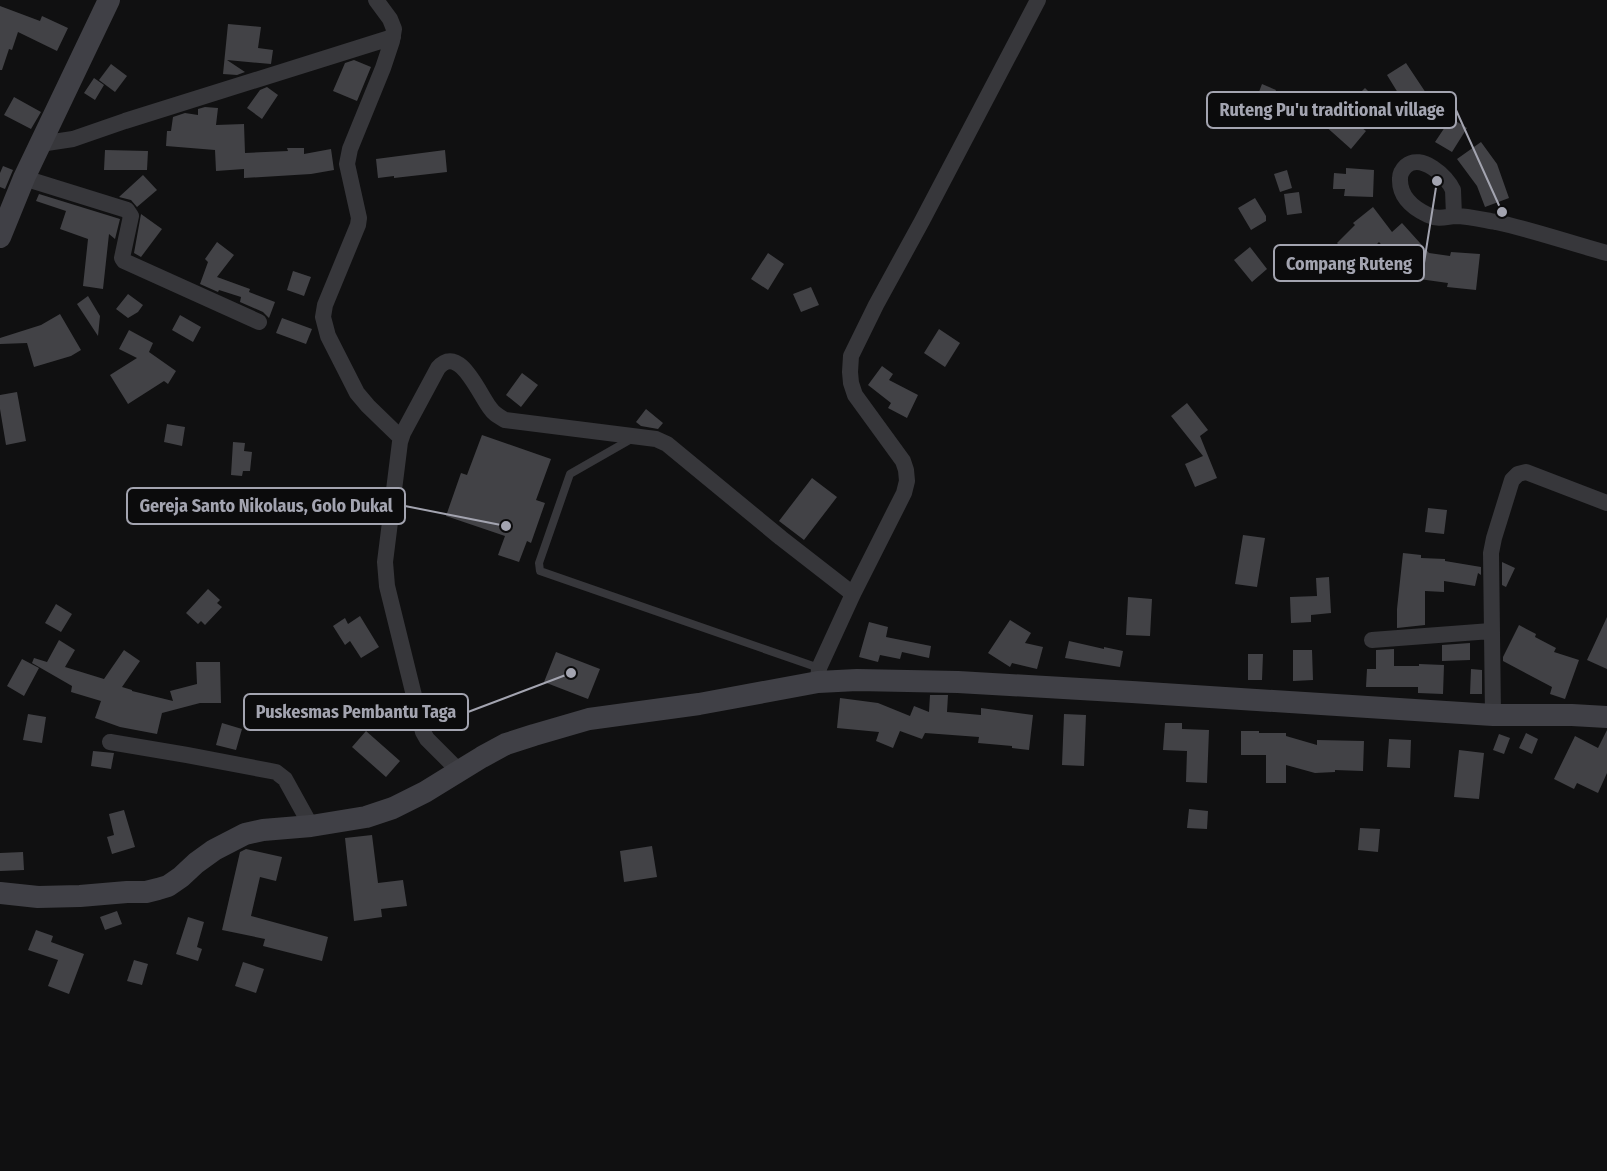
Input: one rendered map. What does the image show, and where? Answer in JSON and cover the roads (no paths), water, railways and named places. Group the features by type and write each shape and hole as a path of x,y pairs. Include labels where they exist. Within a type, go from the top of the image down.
{"street":[{"path":"2,224 109,0"},
{"path":"376,0 393,23 393,37 383,69 350,149 347,168 359,218 358,225 322,317 328,336 357,393 401,438"},
{"path":"818,675 853,594 894,514 907,481 903,461 855,395 851,383 851,356 1038,0"},
{"path":"40,144 81,136 393,37"},
{"path":"24,178 127,210 131,216 122,258 124,261 259,322"},
{"path":"1454,216 1496,222 1607,253"},
{"path":"459,771 427,740 423,732 387,586 385,562 401,438 438,368 448,361 453,361 464,368 490,409 505,420 656,439 672,447 781,538 853,594"},
{"path":"1493,715 1491,572 1494,538 1512,480 1521,472 1530,473 1607,503"},
{"path":"1372,640 1491,631"},
{"path":"0,893 38,897 158,890 181,877 213,850 245,834 366,817 393,808 506,744 589,719 699,704 818,675 856,680 958,682 1493,715 1607,717"},
{"path":"110,742 187,754 276,772 285,779 311,826"}],"lane":[{"path":"636,436 570,474 539,563 540,571 818,675"}],"place":[{"name":"Compang Ruteng","path":"1437,181"},
{"name":"Ruteng Pu'u traditional village","path":"1502,212"},
{"name":"Gereja Santo Nikolaus, Golo Dukal","path":"506,526"},
{"name":"Puskesmas Pembantu Taga","path":"571,673"}]}
